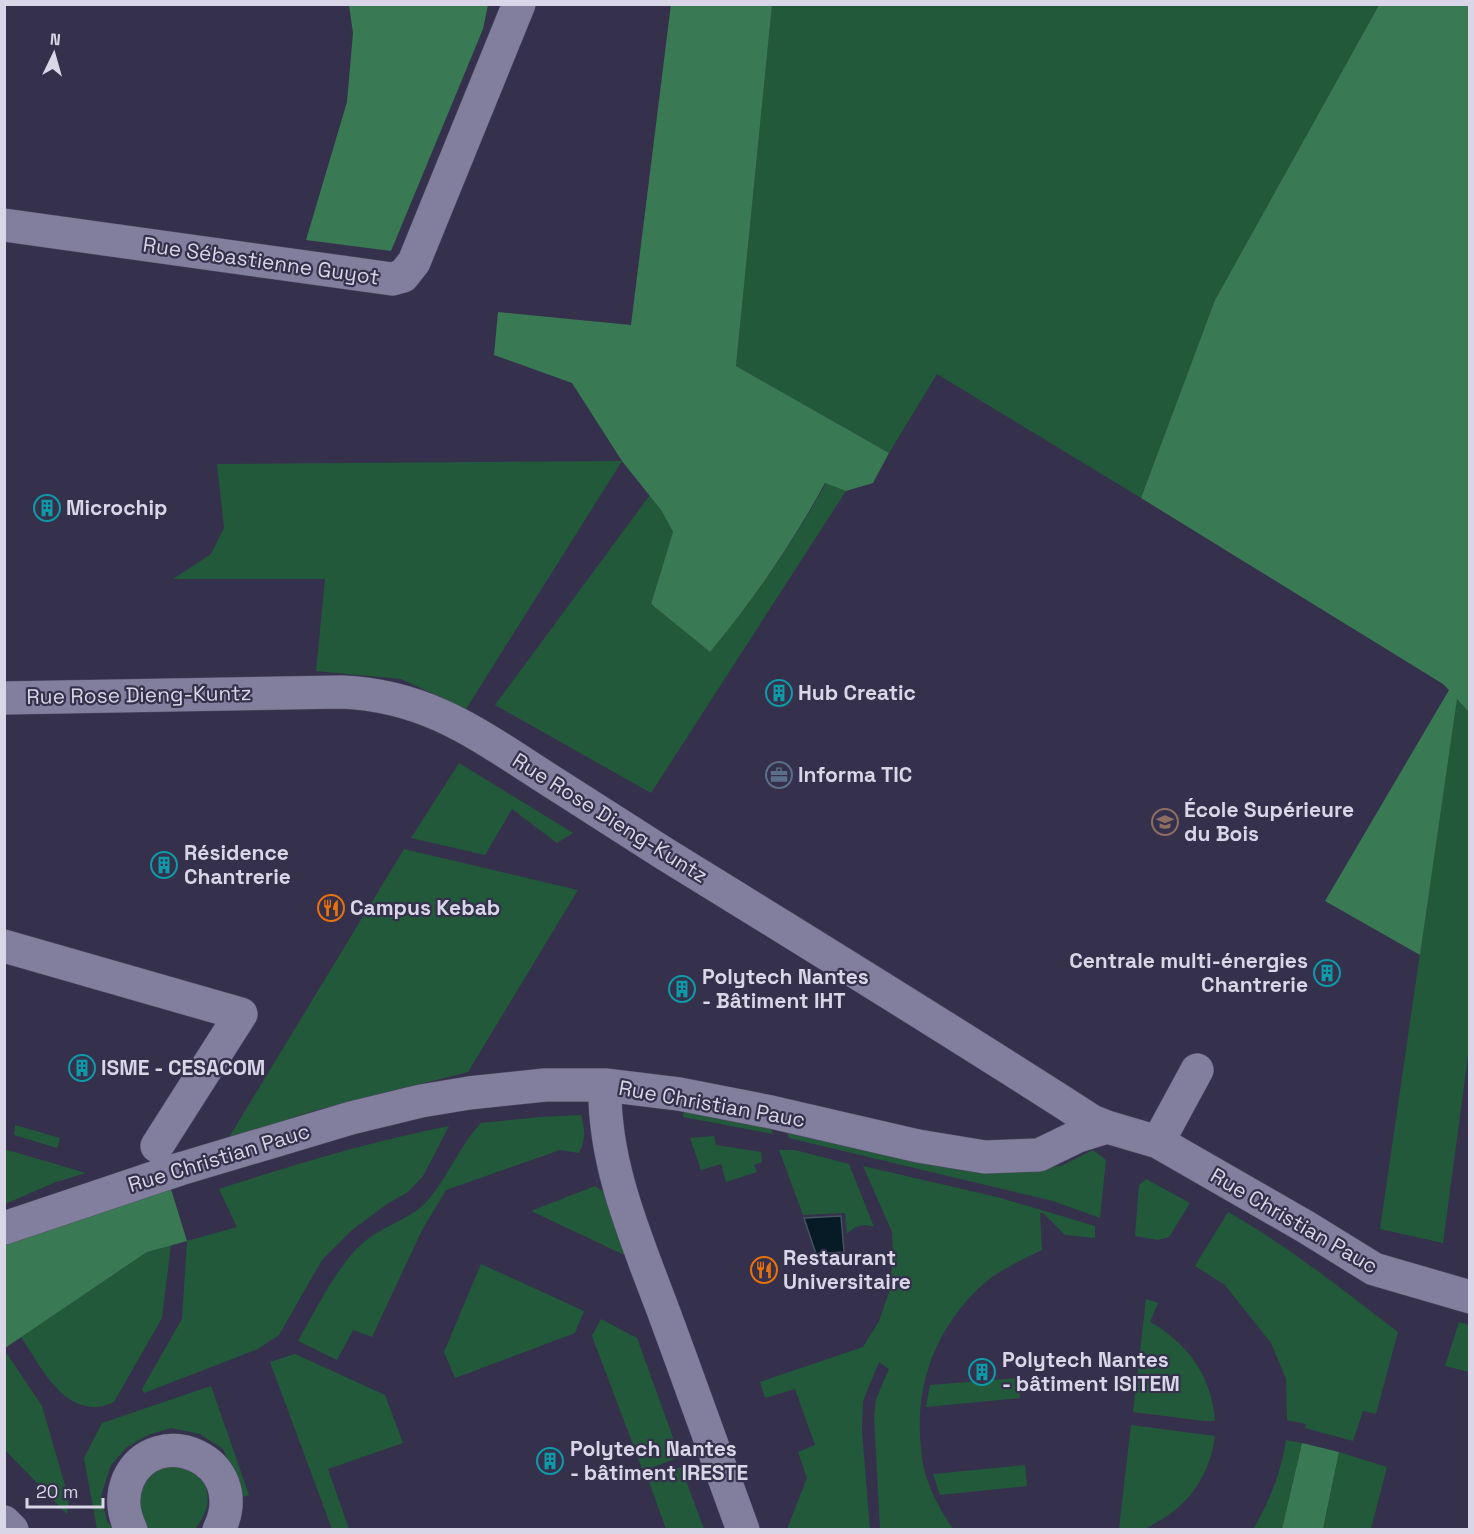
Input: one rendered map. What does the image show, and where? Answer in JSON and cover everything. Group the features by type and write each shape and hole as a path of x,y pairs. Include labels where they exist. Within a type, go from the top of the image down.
{"street":[{"name":"Rue Sébastienne Guyot","path":"4,225 392,279 403,276 414,262 519,4"},
{"name":"Rue Rose Dieng-Kuntz","path":"4,698 341,692 371,693 407,701 471,730 634,835 854,970 1092,1121 1158,1142"},
{"path":"4,946 240,1014 156,1146"},
{"path":"1158,1142 1197,1070"},
{"name":"Rue Christian Pauc","path":"4,1228 180,1169 351,1118 421,1101 545,1085 604,1085 678,1094 771,1112 918,1146 985,1157 1039,1155 1078,1136 1107,1127"},
{"path":"604,1085 604,1112 614,1168 639,1244 743,1530"},
{"name":"Rue Christian Pauc","path":"1158,1142 1374,1269 1470,1297"},
{"path":"131,1530 123,1509 126,1486 130,1476 146,1459 168,1451 180,1451 201,1458 218,1474 224,1484 226,1507 219,1530"},
{"path":"4,1522 12,1530"}],"green space":[{"path":"671,4 772,5 736,366 889,453 873,483 846,491 825,483 772,570 710,652 651,604 673,532 661,510 622,461 572,383 494,355 498,312 631,325"},
{"path":"349,5 488,5 483,29 391,251 306,240 347,102 353,33"},
{"path":"772,5 1379,5 1215,300 1141,498 937,374 889,453 736,366"},
{"path":"1379,5 1470,5 1469,712 1457,699 1420,955 1325,901 1449,690 1443,684 1141,498 1215,300"},
{"path":"622,461 466,709 401,679 316,671 325,579 173,579 211,554 224,528 217,464"},
{"path":"826,483 846,491 651,793 495,705 650,495 673,533 651,604 710,652 772,570"},
{"path":"1457,698 1470,712 1470,1041 1443,1243 1380,1229"},
{"path":"459,763 573,833 557,843 512,809 485,855 411,838"},
{"path":"404,849 578,890 468,1072 313,1111 228,1139"},
{"path":"685,1100 766,1117 773,1134 683,1117"},
{"path":"581,1115 584,1134 579,1153 560,1150 446,1190 422,1230 372,1337 353,1330 337,1360 298,1341 328,1288 354,1252 372,1236 414,1212 429,1199 481,1123"},
{"path":"782,1120 1036,1168 1061,1166 1093,1150 1106,1160 1100,1218 1053,1201 789,1138"},
{"path":"15,1125 60,1138 57,1148 14,1135"},
{"path":"449,1126 423,1176 408,1192 387,1204 352,1230 322,1260 279,1335 258,1349 144,1393 142,1389 182,1319 187,1241 237,1227 219,1189 333,1154"},
{"path":"714,1136 716,1145 761,1152 762,1162 754,1165 757,1172 726,1182 721,1164 701,1170 690,1138"},
{"path":"4,1149 86,1173 56,1182 5,1204"},
{"path":"779,1150 795,1150 849,1164 874,1227 859,1226 847,1234 845,1213 803,1215"},
{"path":"863,1166 997,1197 1095,1226 1095,1238 1065,1235 1043,1213 1040,1213 1042,1250 993,1276 979,1288 952,1320 933,1355 922,1394 920,1436 928,1483 953,1529 880,1529 874,1416 876,1399 889,1369 879,1362 863,1401 862,1431 870,1529 787,1529 807,1478 798,1452 815,1445 795,1389 765,1398 760,1382 863,1347 879,1321 889,1292 893,1258 892,1232"},
{"path":"1146,1179 1190,1203 1169,1237 1158,1240 1135,1236 1139,1185"},
{"path":"170,1186 187,1241 147,1252 5,1348 5,1239"},
{"path":"595,1186 613,1198 633,1259 531,1211"},
{"path":"1228,1212 1294,1254 1398,1332 1376,1414 1363,1411 1353,1441 1305,1428 1306,1424 1287,1420 1286,1379 1271,1343 1225,1285 1195,1266"},
{"path":"171,1245 162,1318 114,1402 96,1407 71,1400 51,1382 21,1337 147,1252"},
{"path":"481,1264 584,1311 575,1333 455,1378 444,1352"},
{"path":"1146,1299 1158,1303 1150,1322 1176,1340 1196,1363 1209,1390 1215,1421 1133,1412"},
{"path":"601,1319 637,1338 680,1457 643,1471 592,1336"},
{"path":"1459,1322 1469,1325 1469,1372 1445,1366"},
{"path":"5,1351 42,1406 69,1499 67,1514 5,1450"},
{"path":"295,1354 385,1395 403,1443 328,1469 349,1529 332,1529 270,1362"},
{"path":"1018,1378 1020,1398 926,1407 930,1385"},
{"path":"211,1386 249,1495 239,1498 232,1470 223,1449 200,1434 171,1428 148,1435 127,1447 111,1465 101,1496 107,1521 113,1529 97,1529 84,1458 102,1423"},
{"path":"1131,1425 1215,1436 1209,1462 1197,1486 1170,1514 1142,1530 1119,1529"},
{"path":"1286,1440 1302,1443 1282,1529 1253,1530 1274,1486"},
{"path":"1302,1443 1339,1452 1323,1529 1282,1529"},
{"path":"1339,1452 1387,1467 1371,1529 1323,1529"},
{"path":"1025,1465 1027,1486 940,1495 933,1474"},
{"path":"164,1466 190,1471 199,1477 205,1486 208,1495 207,1506 195,1529 150,1530 139,1517 139,1485 150,1473"},
{"path":"681,1467 704,1529 666,1529 648,1479"}],"water":[{"path":"841,1216 844,1252 816,1254 804,1218"}],"place":[{"name":"Microchip","path":"47,508"},
{"name":"Hub Creatic","path":"779,693"},
{"name":"Informa TIC","path":"779,775"},
{"name":"École Supérieure du Bois","path":"1165,822"},
{"name":"Résidence Chantrerie","path":"164,865"},
{"name":"Campus Kebab","path":"331,908"},
{"name":"Centrale multi-énergies Chantrerie","path":"1327,973"},
{"name":"Polytech Nantes - Bâtiment IHT","path":"682,989"},
{"name":"ISME - CESACOM","path":"82,1068"},
{"name":"Restaurant Universitaire","path":"764,1270"},
{"name":"Polytech Nantes - bâtiment ISITEM","path":"982,1372"},
{"name":"Polytech Nantes - bâtiment IRESTE","path":"550,1461"}]}
